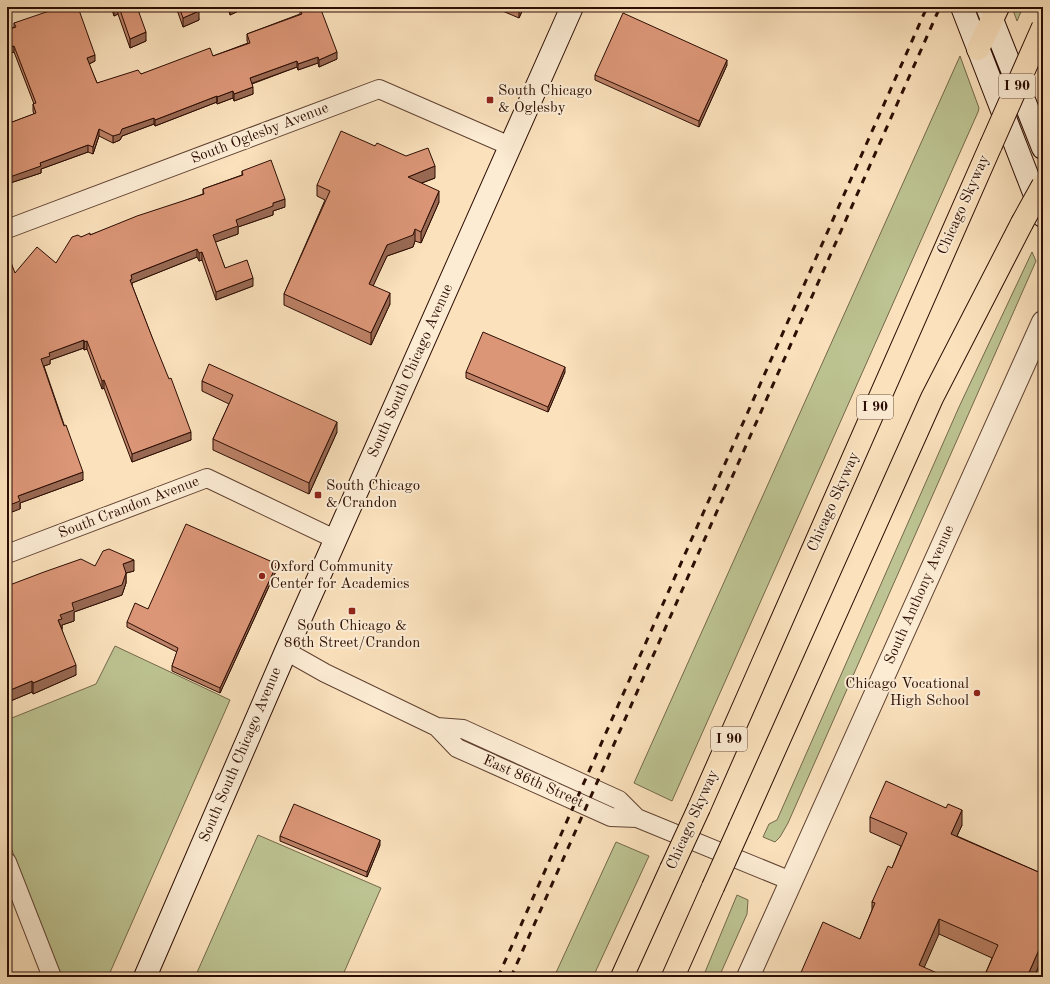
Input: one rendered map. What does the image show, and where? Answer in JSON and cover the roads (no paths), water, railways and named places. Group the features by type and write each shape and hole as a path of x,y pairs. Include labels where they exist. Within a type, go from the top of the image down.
{"highway":[{"path":"978,49 992,11"},
{"name":"Chicago Skyway","path":"622,977 699,808 1043,26"},
{"path":"673,977 932,398 1043,185"}],"main road":[{"name":"South South Chicago Avenue","path":"145,977 286,650 337,540 572,7"},
{"path":"962,7 1043,216"},
{"path":"992,11 1043,148"},
{"name":"South Anthony Avenue","path":"748,977 1043,322"}],"street":[{"name":"South Oglesby Avenue","path":"7,229 379,89 510,146"},
{"name":"South Crandon Avenue","path":"7,554 207,478 337,540"},
{"name":"East 86th Street","path":"286,650 326,673 437,727 463,729 619,800 637,818 791,881"},
{"path":"8,870 52,977"}],"railway":[{"path":"498,977 927,7"},
{"path":"511,977 940,7"}],"place":[{"name":"South Chicago & Oglesby","path":"490,100"},
{"name":"South Chicago & Crandon","path":"318,495"},
{"name":"Oxford Community Center for Academics","path":"262,576"},
{"name":"South Chicago & 86th Street/Crandon","path":"352,611"},
{"name":"Chicago Vocational High School","path":"977,693"}]}
